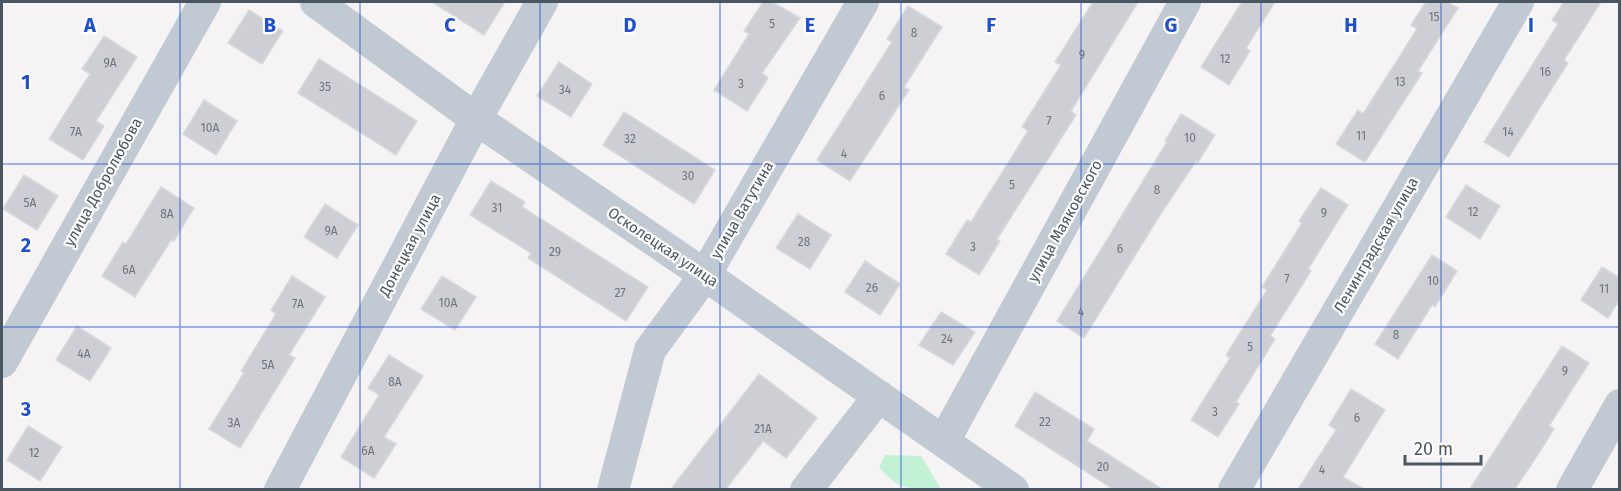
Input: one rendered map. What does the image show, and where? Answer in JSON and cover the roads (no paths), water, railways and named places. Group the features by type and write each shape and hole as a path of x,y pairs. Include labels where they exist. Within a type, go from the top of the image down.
{"street":[{"name":"улица Добролюбова","path":"2,362 205,2"},
{"name":"Осколецкая улица","path":"316,2 476,119 1013,489"},
{"name":"Донецкая улица","path":"280,489 476,119 542,2"},
{"name":"улица Ватутина","path":"613,489 650,350 705,275 863,2"},
{"name":"улица Маяковского","path":"944,441 1185,2"},
{"name":"Ленинградская улица","path":"1234,489 1518,2"},
{"path":"806,489 879,396"},
{"path":"1572,489 1620,405"}]}
